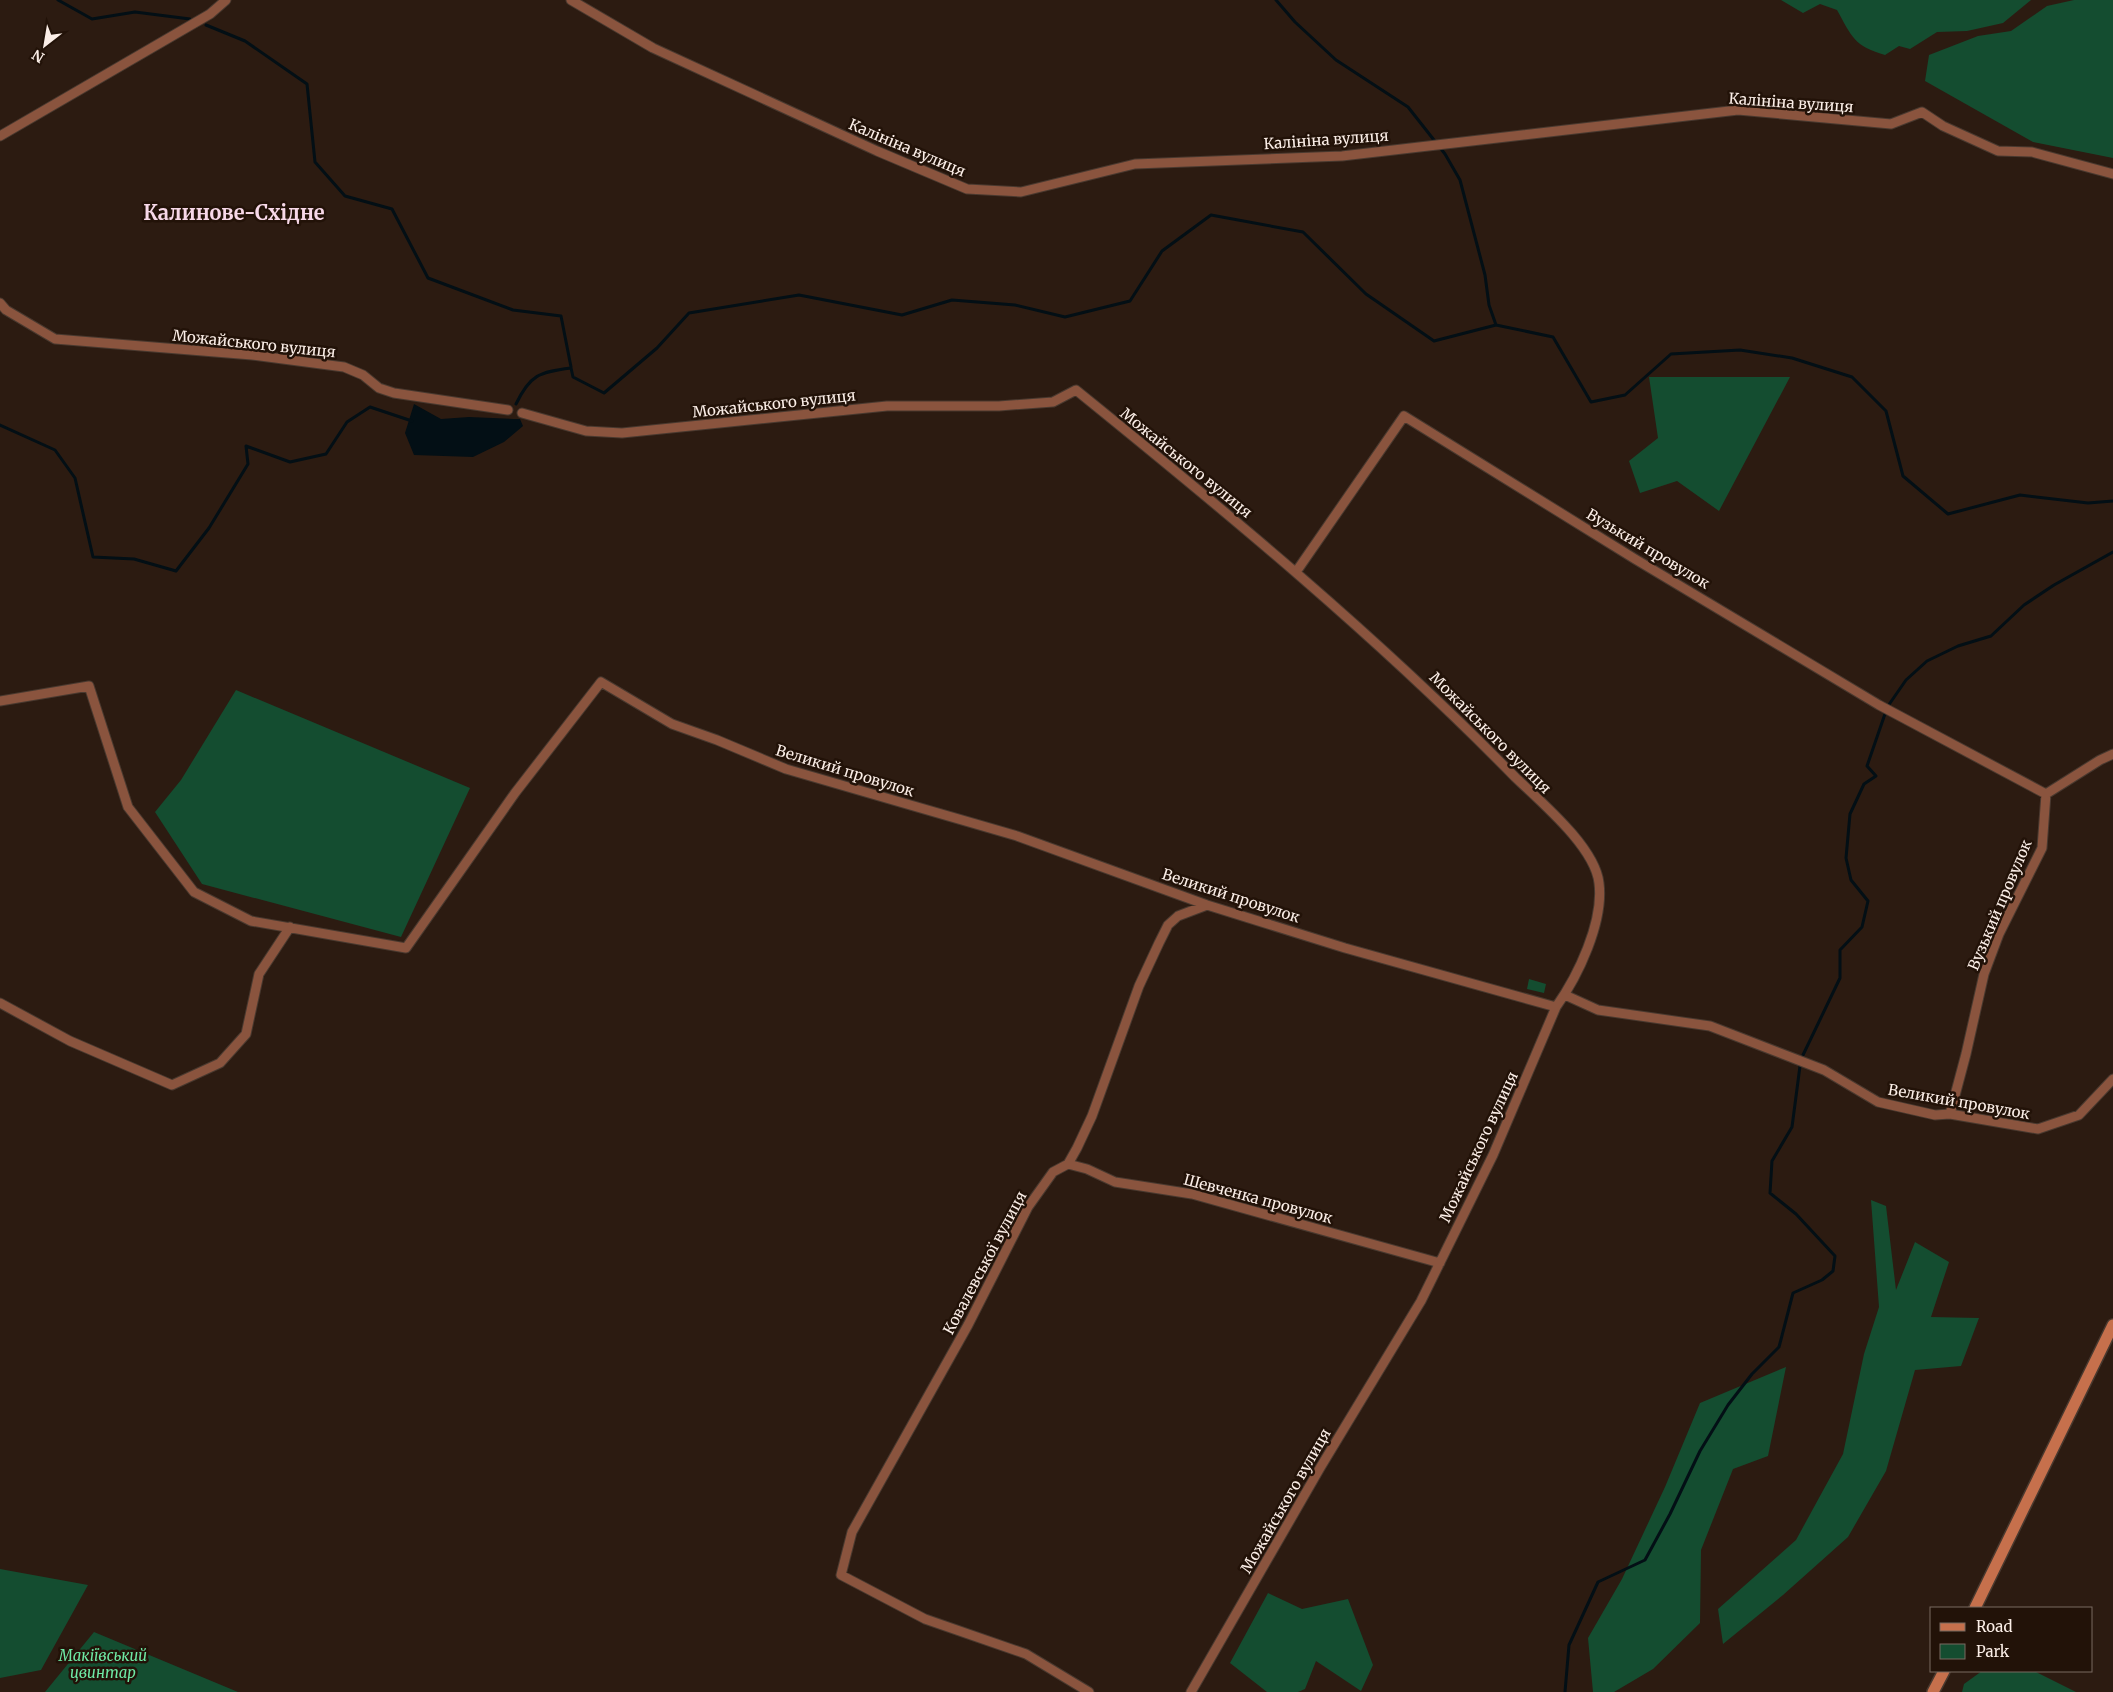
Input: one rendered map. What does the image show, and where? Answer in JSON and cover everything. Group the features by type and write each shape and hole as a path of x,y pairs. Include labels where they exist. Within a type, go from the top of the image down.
{"main road":[{"path":"1975,1607 2113,1325"},
{"path":"1933,1692 1943,1672"}],"street":[{"path":"0,136 210,14 226,0"},
{"name":"Калініна вулиця","path":"571,0 653,48 877,151 968,189 1021,192 1135,164 1342,156 1738,110 1891,124 1922,112 1943,126 1998,151 2032,152 2113,174"},
{"name":"Можайського вулиця","path":"2,309 54,339 252,354 344,367 363,376 379,388 394,393 508,410"},
{"name":"Можайського вулиця","path":"522,413 586,432 622,433 887,406 999,406 1053,402 1076,390 1296,572 1449,710 1583,846 1599,882 1598,913 1585,953 1565,995 1556,1007 1493,1155 1421,1301 1320,1468 1191,1692"},
{"name":"Вузький провулок","path":"1296,572 1404,416 1635,559 1879,705 2046,794 2042,848 1999,934 1984,974 1950,1114"},
{"name":"Великий провулок","path":"0,702 89,686 128,806 194,892 252,921 406,948 515,793 601,682 672,724 717,740 786,769 1017,836 1207,904 1345,948 1556,1007"},
{"path":"2046,794 2100,760 2113,754"},
{"name":"Ковалевської вулиця","path":"1089,1692 1026,1654 925,1619 841,1575 852,1532 968,1325 1028,1207 1053,1172 1068,1164 1092,1116 1139,986 1158,942 1168,925 1178,916 1207,904"},
{"path":"0,1003 70,1041 172,1085 220,1063 246,1034 259,974 290,927"},
{"name":"Великий провулок","path":"1565,995 1598,1010 1710,1026 1824,1070 1878,1102 1935,1115 1950,1114 2038,1129 2079,1115 2113,1079"},
{"name":"Шевченка провулок","path":"1068,1164 1086,1169 1115,1182 1192,1194 1440,1263"}],"green space":[{"path":"1781,0 2031,0 2003,23 1967,31 1937,32 1910,49 1899,46 1885,55 1860,44 1846,27 1837,10 1820,4 1803,13"},
{"path":"2074,0 2113,0 2113,158 2033,142 1925,81 1929,55 1978,36 2011,31 2047,6"},
{"path":"1649,377 1790,377 1719,511 1677,481 1640,493 1629,461 1658,438"},
{"path":"236,690 470,788 401,937 202,884 155,812 181,780"},
{"path":"1529,979 1546,984 1544,993 1527,989"},
{"path":"1871,1200 1886,1206 1896,1290 1915,1242 1949,1262 1931,1317 1979,1318 1961,1366 1915,1370 1886,1471 1848,1537 1783,1595 1723,1644 1718,1609 1796,1540 1843,1454 1864,1354 1879,1307"},
{"path":"1786,1367 1768,1456 1733,1469 1701,1550 1700,1623 1653,1669 1614,1692 1593,1692 1588,1638 1622,1579 1665,1487 1700,1403"},
{"path":"0,1569 88,1585 41,1670 0,1678"},
{"path":"1268,1593 1302,1609 1348,1599 1373,1665 1361,1691 1316,1661 1305,1689 1298,1692 1267,1692 1230,1663"},
{"name":"Макіївський цвинтар","path":"94,1632 238,1692 45,1692"},
{"path":"1981,1672 2036,1672 2076,1692 1962,1692 1964,1684"}],"shaded area":[{"path":"414,404 441,419 469,417 520,419 523,426 504,442 473,457 414,455 405,433"}],"waterway":[{"path":"58,0 92,19 135,12 190,19"},
{"path":"1276,0 1295,22 1336,60 1408,107 1445,154 1460,180 1485,275 1489,305 1496,325"},
{"path":"206,25 245,41 307,84 315,162 345,196 392,209 428,278 513,310 561,316 571,367"},
{"path":"516,404 526,387 537,377 551,371 571,368 573,377 604,393 657,348 689,313 799,295 902,315 952,300 1015,305 1065,317 1130,301 1162,251 1211,215 1303,232 1366,294 1434,341 1496,325 1553,337 1591,402 1625,395 1671,354 1740,350 1792,358 1852,377 1886,411 1903,476 1948,514 2020,495 2088,503 2113,501"},
{"path":"0,425 55,450 75,478 93,557 134,559 176,571 209,528 248,464 246,446 290,462 326,454 347,422 370,407 412,421"},
{"path":"1888,706 1906,680 1927,661 1958,646 1991,636 2024,605 2054,585 2113,552"},
{"path":"1803,1055 1840,978 1840,950 1862,927 1868,901 1851,880 1846,858 1850,814 1864,784 1876,776 1867,766 1886,711"},
{"path":"1565,1692 1569,1645 1598,1582 1645,1560 1670,1514 1700,1451 1728,1405 1752,1374 1779,1347 1793,1293 1822,1280 1833,1271 1835,1256 1796,1214 1770,1193 1772,1161 1792,1127 1800,1066"}],"district":[{"name":"Калинове-Східне","path":"234,213"}]}
